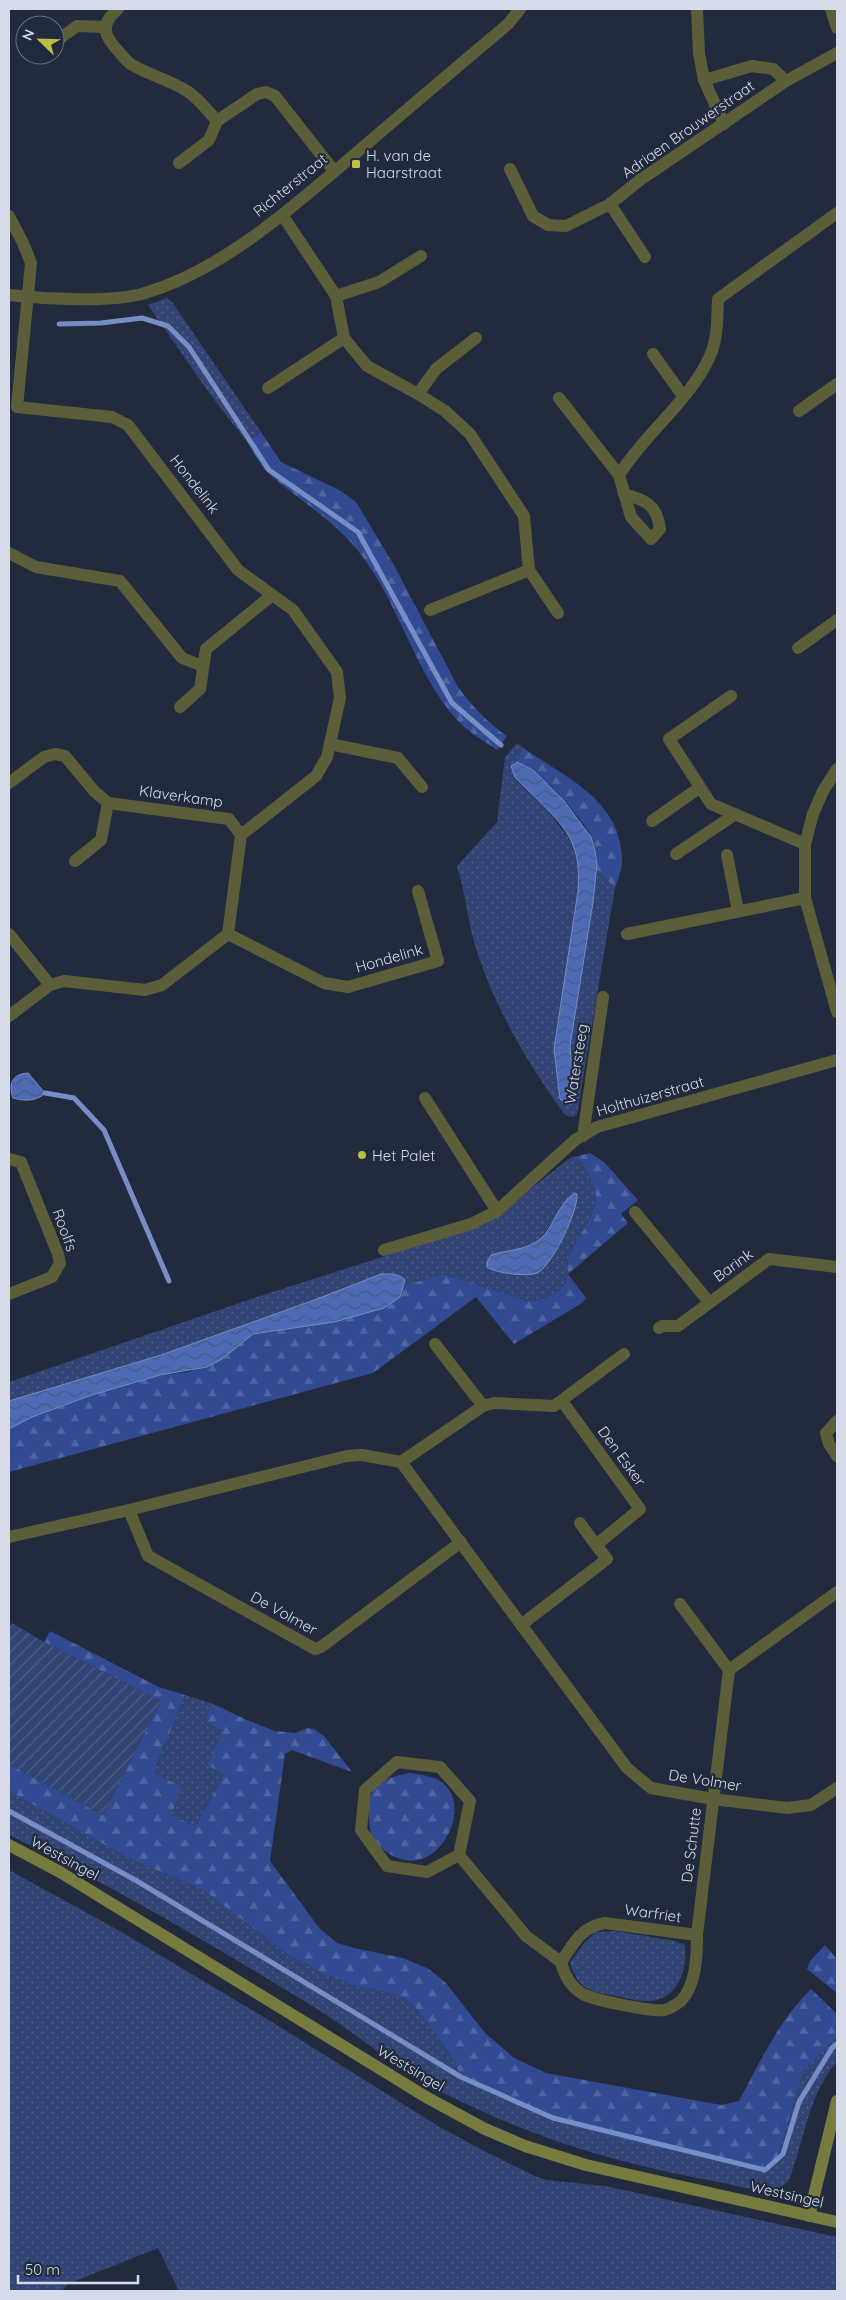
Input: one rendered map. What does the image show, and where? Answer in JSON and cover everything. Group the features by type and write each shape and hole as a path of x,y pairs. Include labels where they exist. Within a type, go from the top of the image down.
{"main road":[{"name":"Westsingel","path":"9,1845 68,1877 426,2097 485,2129 525,2146 586,2165 837,2222"},
{"path":"809,2216 837,2102"}],"street":[{"path":"118,9 108,19 106,27 105,34 110,42 133,66 162,78 190,93 217,121"},
{"name":"Richterstraat","path":"9,295 27,297 118,297 144,293 174,282 205,267 283,216 508,24 520,9"},
{"path":"698,9 699,53 704,80 724,124"},
{"path":"831,9 837,28"},
{"path":"65,35 77,26 106,27"},
{"name":"Adriaen Brouwerstraat","path":"510,169 533,216 548,225 566,226 610,204 640,180 786,81 837,53"},
{"name":"Adriaen Brouwerstraat","path":"704,80 752,66 772,69 786,81"},
{"path":"179,163 209,140 217,121 257,94 266,92 275,96 334,171"},
{"path":"610,204 645,257"},
{"path":"619,475 630,458 697,378 710,355 717,330 718,299 736,284 837,213"},
{"name":"Hondelink","path":"9,216 23,243 30,263 13,407 112,417 128,425 238,570 292,610 337,672 340,698 327,757 316,776 240,835"},
{"path":"283,216 336,296 344,338 367,366 418,394 445,412 470,434 524,516 529,570 558,613"},
{"path":"336,296 379,282 420,256"},
{"path":"268,388 344,338"},
{"path":"418,394 436,369 476,338"},
{"path":"653,354 683,396"},
{"path":"799,411 837,384"},
{"path":"560,398 619,475 624,494"},
{"path":"9,553 36,567 120,581 182,658 203,666"},
{"path":"430,610 529,570"},
{"path":"180,706 200,689 206,649 271,596"},
{"path":"798,648 837,620"},
{"path":"731,696 669,739 711,804 805,844"},
{"path":"330,744 398,758 422,787"},
{"path":"9,783 44,757 55,754 65,756 94,791 108,803 101,840 75,860"},
{"path":"837,769 822,791 813,814 805,844 805,898 837,1012"},
{"path":"652,822 699,788"},
{"name":"Klaverkamp","path":"108,803 229,819 240,835"},
{"path":"676,854 734,815"},
{"path":"9,1016 50,985 64,981 146,990 162,984 228,934 240,835"},
{"path":"727,855 738,911"},
{"name":"Hondelink","path":"228,934 324,983 348,987 438,961 418,891"},
{"path":"627,934 805,898"},
{"path":"9,934 50,985"},
{"name":"Watersteeg","path":"583,1136 602,997"},
{"name":"Holthuizerstraat","path":"384,1250 471,1224 498,1211 583,1136 597,1126 837,1060"},
{"path":"425,1098 498,1211"},
{"name":"Roolfs","path":"9,1159 21,1162 60,1263 52,1277 9,1294"},
{"name":"Barink","path":"635,1212 709,1302"},
{"name":"Barink","path":"659,1328 662,1326 678,1326 769,1259 837,1267"},
{"path":"435,1344 482,1406"},
{"path":"9,1537 129,1510 347,1456 362,1456 402,1462 482,1406 494,1403 554,1406 624,1354"},
{"name":"Den Esker","path":"562,1401 640,1509 596,1544"},
{"path":"837,1421 826,1434 829,1444 837,1456"},
{"name":"De Volmer","path":"402,1462 627,1768 652,1788 713,1799 787,1808 811,1805 837,1788"},
{"name":"De Volmer","path":"129,1510 148,1556 315,1649 321,1647 461,1542"},
{"path":"521,1625 606,1559 580,1523"},
{"path":"680,1604 729,1670 836,1593"},
{"name":"De Schutte","path":"697,1935 729,1670"},
{"path":"397,1762 440,1767 470,1801 459,1855 427,1872 387,1866 361,1830 365,1790 397,1762"},
{"name":"Warfriet","path":"459,1855 526,1936 561,1962 565,1976 581,1993 600,2001 663,2010 679,2003 689,1990 696,1963 697,1935 604,1923 592,1925 579,1935 561,1962"}],"shaded area":[{"path":"167,298 172,302 261,432 247,442 209,393 148,305"},
{"path":"517,743 522,747 517,762 513,763 573,844 579,866 578,891 554,1049 573,1090 570,1046 593,902 596,869 615,888 577,1114 573,1117 565,1115 539,1077 495,998 478,955 457,866 497,822 505,757"},
{"path":"570,1158 580,1161 594,1187 596,1196 593,1212 569,1256 568,1273 565,1283 558,1291 543,1299 528,1301 443,1274 403,1286 405,1280 317,1299 161,1355 9,1401 9,1382 254,1298 485,1224","holes":["577,1194 577,1202 564,1237 550,1259 545,1263 527,1275 487,1265 489,1257 526,1247 539,1240 556,1217 561,1205"]},
{"path":"12,1623 44,1642 161,1701 103,1815 9,1764 9,1629"},
{"path":"185,1695 211,1703 205,1722 225,1731 224,1774 196,1826 171,1815 153,1773"},
{"path":"9,1791 130,1859 202,1889 287,1954 325,1974 351,1985 395,1994 405,1999 415,2007 452,2057 461,2077 477,2086 566,2123 613,2138 765,2170 803,2071 837,2037 837,2062 828,2074 813,2102 789,2180 783,2186 775,2189 756,2190 656,2169 593,2153 532,2132 451,2096 415,2077 330,2017 242,1963 127,1897 9,1835"},
{"path":"9,1870 118,1930 272,2022 438,2126 535,2176 546,2180 605,2186 837,2237 837,2291 179,2291 158,2248 68,2284 62,2291 9,2291"},
{"path":"615,1931 675,1941 685,1945 685,1964 678,1983 673,1990 657,2000 643,2001 595,1992 581,1984 570,1963 584,1943 596,1932"}],"green space":[{"path":"261,432 281,462 339,490 356,502 395,567 458,687 493,726 507,736 497,750 461,724 442,702 419,661 387,596 362,556 341,532 262,467 247,442"},
{"path":"522,747 587,791 611,819 619,837 622,857 621,869 615,888 596,869 596,850 592,838 580,819 536,773 517,762"},
{"path":"590,1153 604,1162 638,1200 621,1214 628,1223 568,1274 586,1298 582,1303 514,1344 476,1297 373,1373 9,1472 9,1429 32,1417 92,1395 160,1375 189,1372 222,1359 253,1334 271,1332 400,1297 403,1286 443,1274 528,1301 538,1300 553,1294 565,1283 568,1273 569,1256 593,1212 596,1196 590,1178 580,1161 570,1158"},
{"path":"50,1631 159,1687 185,1695 153,1773 182,1787 171,1815 196,1826 224,1774 207,1765 224,1731 205,1722 211,1703 275,1731 296,1733 307,1728 314,1729 324,1736 352,1772 292,1750 285,1754 270,1861 320,1929 337,1943 403,1958 429,1969 446,1983 485,2033 514,2058 546,2073 721,2105 739,2101 780,2028 811,1989 837,2014 837,2037 803,2071 774,2168 756,2169 613,2138 566,2123 477,2086 461,2077 452,2057 415,2007 405,1999 395,1994 351,1985 325,1974 287,1954 202,1889 130,1859 9,1791 9,1764 103,1815 161,1701 44,1642"},
{"path":"409,1773 428,1776 445,1785 452,1797 454,1811 452,1825 445,1840 435,1851 423,1859 408,1861 391,1855 376,1843 371,1833 369,1806 375,1787 386,1779"},
{"path":"825,1945 837,1959 837,1993 807,1969 810,1961"}],"water":[{"path":"517,762 533,770 564,801 591,837 595,850 597,864 593,902 570,1046 572,1104 565,1104 560,1099 554,1049 578,891 577,862 573,845 563,827 515,777 511,766"},
{"path":"28,1073 45,1093 38,1098 30,1100 13,1098 11,1084 18,1075"},
{"path":"575,1193 577,1194 574,1212 564,1236 551,1258 539,1272 529,1275 513,1274 487,1267 487,1262 491,1255 522,1248 539,1240 549,1229 559,1210"},
{"path":"381,1274 397,1275 405,1280 400,1297 384,1308 334,1322 253,1334 222,1359 207,1367 160,1375 92,1395 32,1417 9,1429 9,1401 161,1355"}],"waterway":[{"path":"59,324 101,323 142,318 168,326 189,347 269,470 358,532 452,703 501,745"},
{"path":"45,1093 74,1098 104,1130 169,1281"},
{"path":"9,1811 137,1881 461,2077 553,2118 765,2170 783,2154 799,2102 832,2048 837,2044"}],"place":[{"name":"H. van de Haarstraat","path":"356,164"},
{"name":"Het Palet","path":"362,1155"}]}
